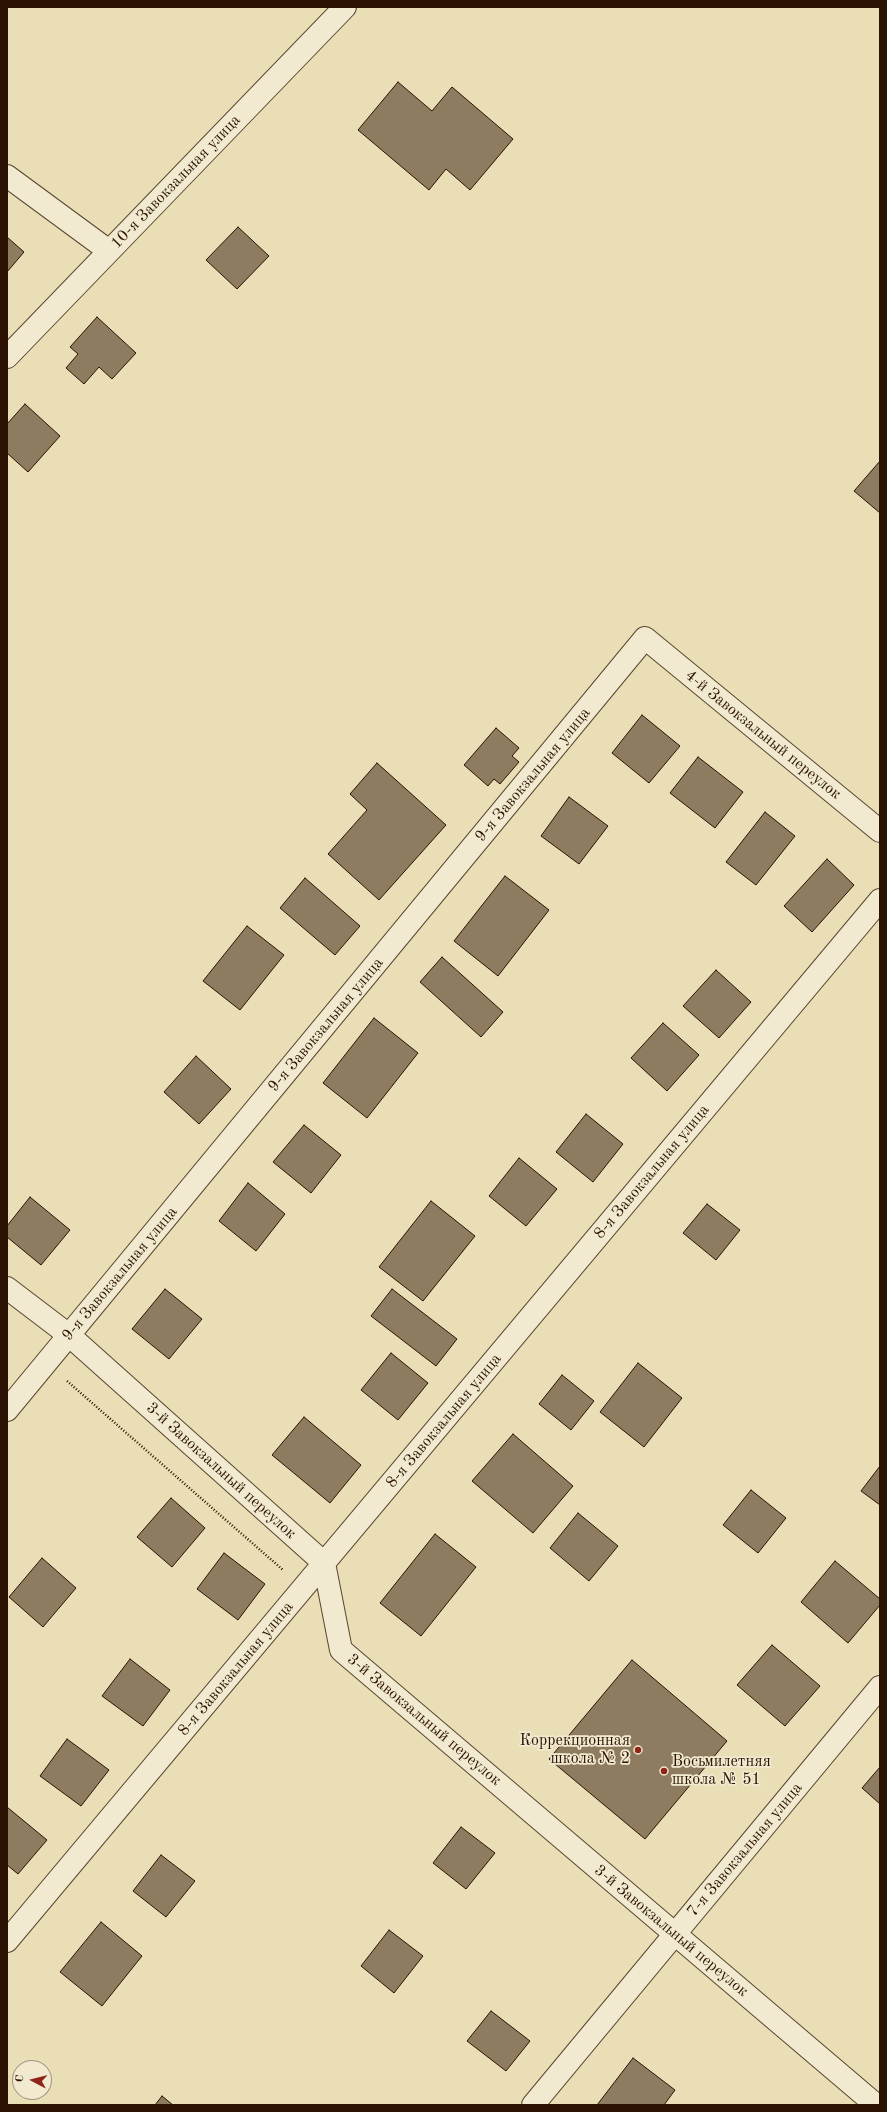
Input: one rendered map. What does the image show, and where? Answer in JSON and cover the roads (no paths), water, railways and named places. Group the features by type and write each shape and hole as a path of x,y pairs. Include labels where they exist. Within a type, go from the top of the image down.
{"street":[{"name":"10-я Завокзальная улица","path":"7,357 344,7"},
{"path":"7,176 110,251"},
{"name":"4-й Завокзальный переулок","path":"645,638 880,831"},
{"name":"9-я Завокзальная улица","path":"7,1410 70,1336 645,638"},
{"name":"8-я Завокзальная улица","path":"7,1941 880,900"},
{"name":"3-й Завокзальный переулок","path":"7,1288 70,1336 324,1563 341,1650 876,2105"},
{"name":"7-я Завокзальная улица","path":"533,2105 880,1687"}],"place":[{"name":"Коррекционная школа № 2","path":"638,1750"},
{"name":"Восьмилетняя школа № 51","path":"664,1771"}]}
